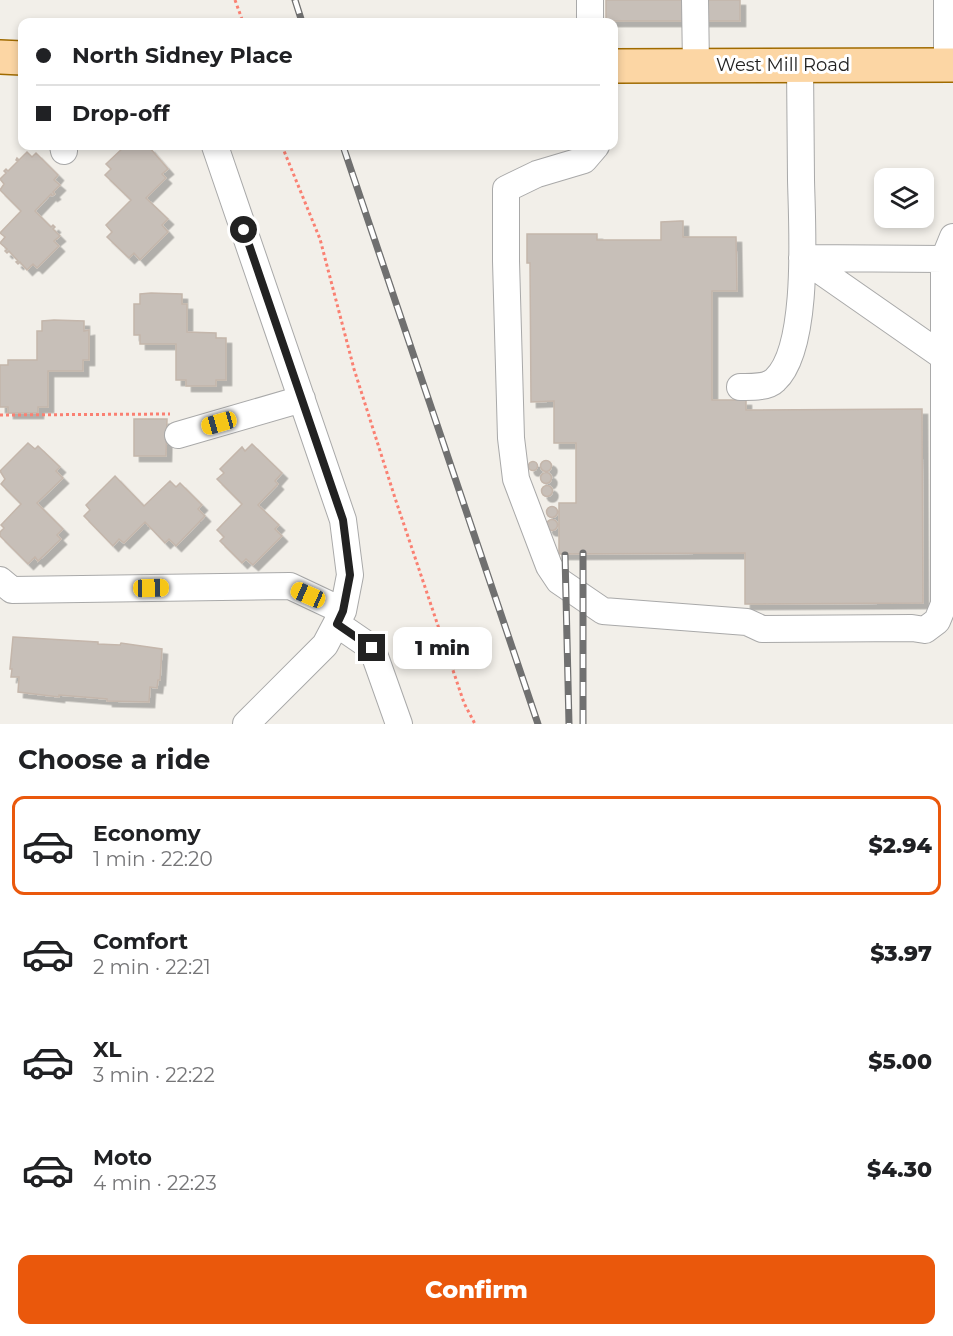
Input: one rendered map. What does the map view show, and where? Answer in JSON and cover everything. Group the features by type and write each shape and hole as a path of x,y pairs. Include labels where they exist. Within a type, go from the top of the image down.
{"main road":[{"path":"0,57 18,58"},
{"name":"West Mill Road","path":"618,66 950,65"},
{"path":"0,77 18,76"}],"street":[{"path":"590,0 590,18"},
{"path":"695,0 696,66"},
{"path":"947,0 950,65"},
{"path":"740,387 772,383 786,363 798,318 802,258 800,65"},
{"path":"216,150 343,520 350,575 340,617 326,645 246,724"},
{"path":"593,150 584,160 537,174 506,189 506,261 511,438 516,479 549,566 559,581 603,611 747,622 762,629 912,628 925,630 937,621 944,604 944,357 948,248 802,258"},
{"path":"802,258 944,357"},
{"path":"178,435 302,399"},
{"path":"0,580 12,590 290,586 340,617 372,648 399,724"}],"path":[{"path":"235,0 242,18"},
{"path":"284,150 320,239 354,369 395,498 464,703 475,724"},
{"path":"0,415 171,414 178,435"}],"building":[{"path":"606,0 687,0 687,21 618,21 618,18 606,18"},
{"path":"701,0 740,0 740,21 701,21"},
{"path":"121,150 152,150 168,169 162,174 166,178 146,198 168,219 162,225 168,232 140,260 134,253 129,258 107,237 112,232 106,225 131,200 105,175 111,169 106,164"},
{"path":"27,152 32,157 36,153 58,175 54,180 60,185 53,192 55,194 52,196 51,194 35,211 51,227 53,225 55,227 53,229 60,236 54,241 59,246 37,268 33,264 27,270 20,262 18,264 16,262 18,261 9,251 7,253 5,251 7,249 0,243 5,237 0,233 21,211 0,190 4,184 0,179 6,173 4,171 6,169 8,171 18,161 17,158 19,160"},
{"path":"683,221 683,237 736,237 737,291 712,291 712,400 746,400 746,410 922,409 923,603 745,604 745,553 559,554 559,503 576,503 576,443 554,443 554,401 531,402 530,263 527,263 527,234 597,234 597,240 661,240 661,222"},
{"path":"140,294 182,294 182,304 187,304 187,332 216,333 216,338 226,338 226,380 216,380 216,386 186,386 186,380 176,380 176,344 140,344 140,335 134,335 134,304 140,304"},
{"path":"42,321 84,321 84,331 89,330 89,360 83,360 83,371 48,371 48,407 38,407 38,413 8,413 8,407 0,407 0,365 8,365 8,360 37,360 37,331 42,331"},
{"path":"134,419 167,419 166,456 134,456"},
{"path":"28,443 35,449 38,446 60,467 56,471 63,478 37,503 63,529 57,535 61,539 38,561 35,557 28,564 0,536 4,528 1,525 21,504 1,484 5,479 0,471"},
{"path":"252,444 282,473 275,481 278,484 258,505 279,525 275,529 282,536 253,565 246,559 242,563 220,541 224,537 217,530 242,504 217,479 224,473 220,469 242,447 245,451"},
{"path":"546,460 552,466 546,472 540,466"},
{"path":"533,461 538,466 533,471 528,466"},
{"path":"546,472 552,478 546,484 540,478"},
{"path":"115,476 144,506 170,481 176,487 180,483 202,505 198,509 205,516 176,546 169,539 165,543 145,522 124,543 119,539 113,546 84,516 90,510 86,505"},
{"path":"547,485 553,491 547,497 541,491"},
{"path":"552,506 558,512 552,518 546,512"},
{"path":"552,519 558,525 552,531 546,525"},
{"path":"13,637 98,642 98,644 120,645 121,643 162,649 160,680 158,680 157,688 150,687 149,702 107,701 107,699 18,692 19,677 11,677 12,669 10,669"}],"railway":[{"path":"295,0 301,18"},
{"path":"344,150 538,724"},
{"path":"583,553 583,724"},
{"path":"565,555 569,724"}],"route":[{"path":"244,230 343,520 350,575 343,611 337,624 372,648"}]}
